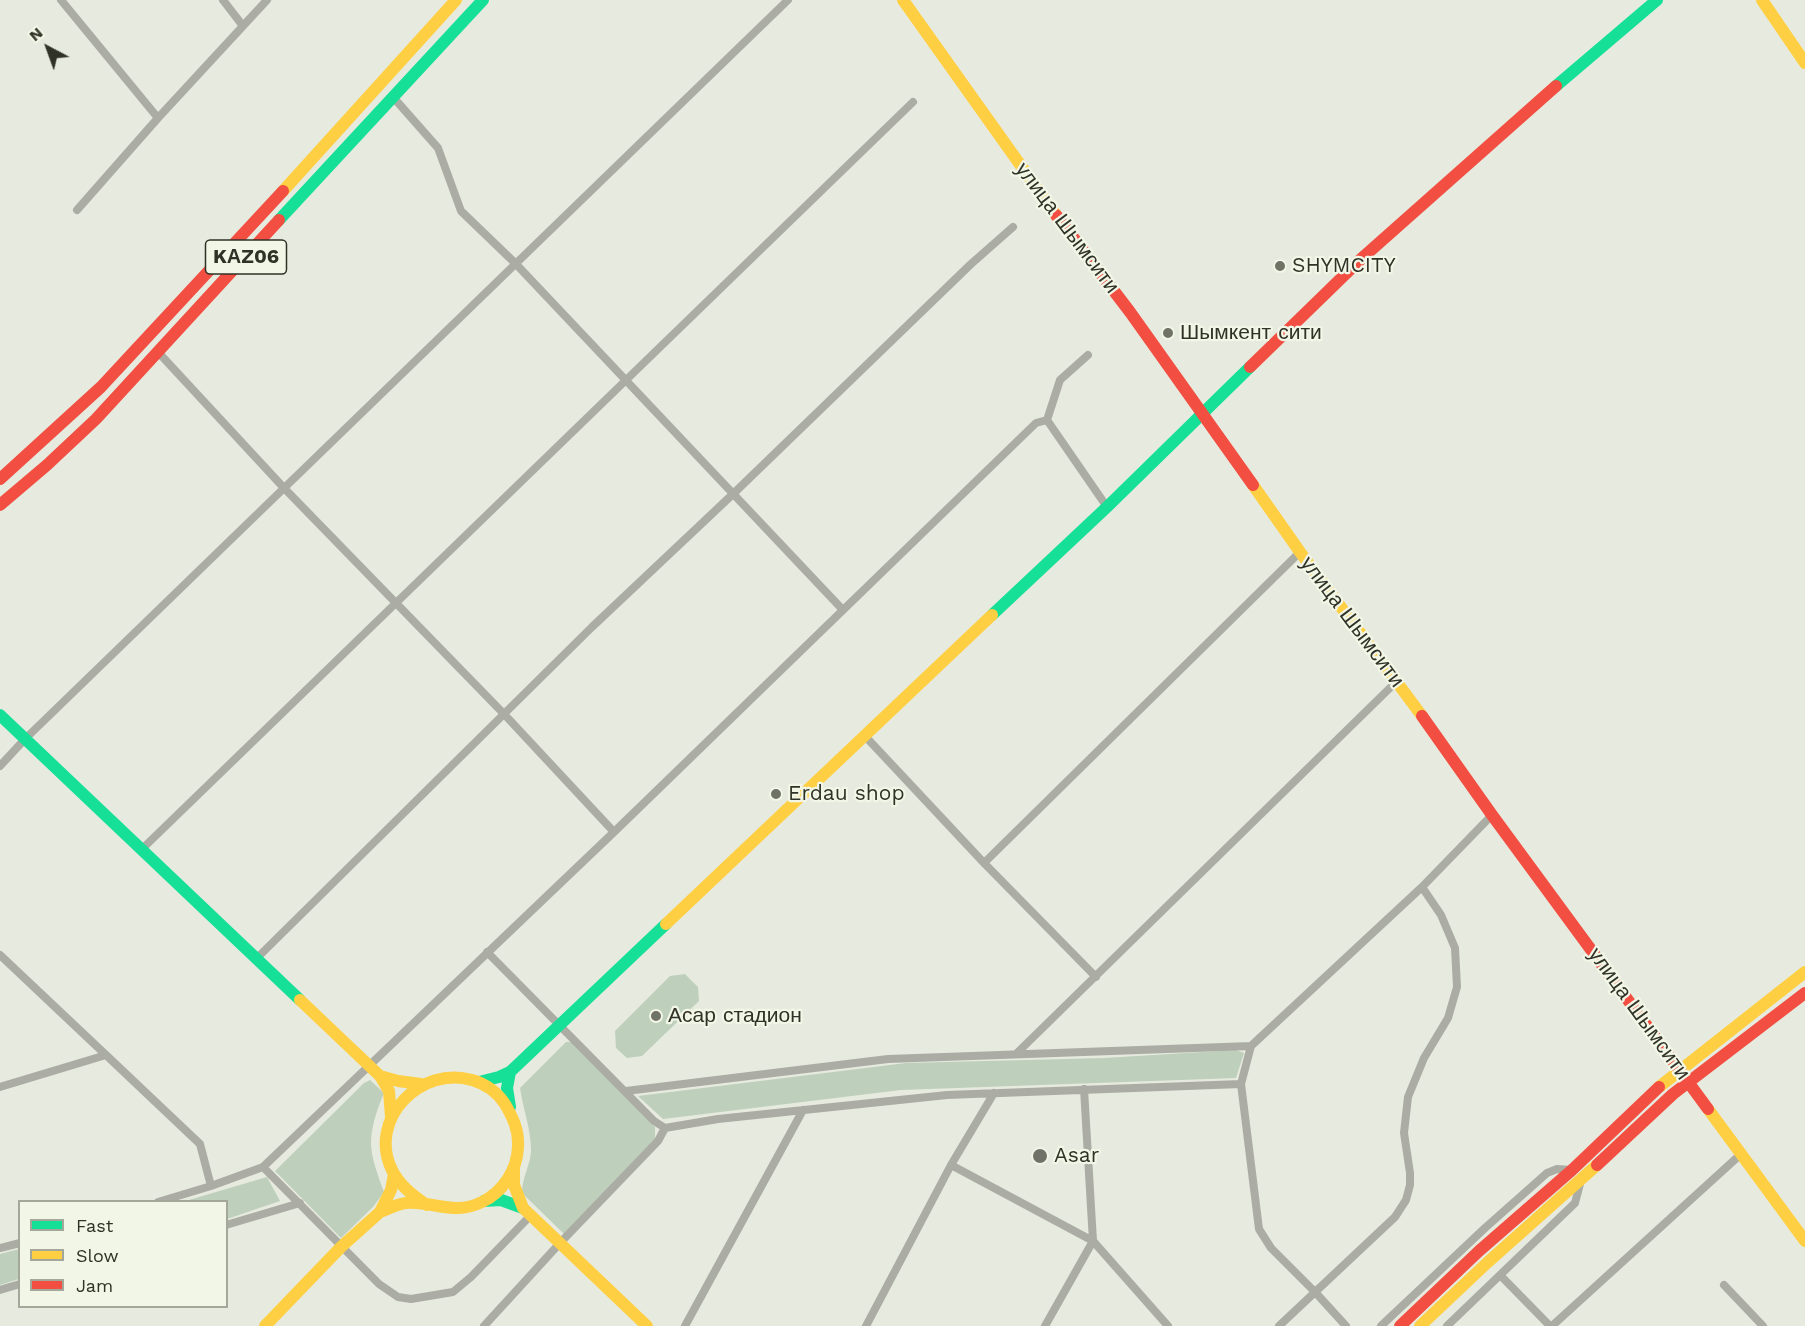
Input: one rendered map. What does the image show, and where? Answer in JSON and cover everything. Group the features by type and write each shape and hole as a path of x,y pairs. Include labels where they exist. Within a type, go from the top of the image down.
{"main road":[{"name":"KАZ06","path":"0,479 101,387 364,103 456,0"},
{"name":"KАZ06","path":"0,505 96,419 483,0"},
{"name":"улица Шымсити","path":"903,0 1047,203 1130,312 1300,552 1397,681 1492,815 1805,1241"},
{"path":"479,1082 510,1072 1107,507 1361,259 1524,113 1657,0"},
{"path":"1762,0 1805,63"},
{"path":"0,715 380,1076 389,1091 391,1117"},
{"path":"1400,1326 1479,1251 1572,1170 1679,1070 1805,972"},
{"path":"1420,1326 1649,1116 1689,1082 1805,993"},
{"path":"510,1072 507,1088 511,1111"},
{"path":"380,1076 421,1084"},
{"path":"427,1205 402,1187 394,1174 388,1161 387,1131 391,1117 409,1093 421,1084 450,1076 464,1077 492,1089 503,1099 517,1125 518,1155 514,1169 496,1193 484,1202"},
{"path":"514,1169 514,1185 527,1212"},
{"path":"380,1212 391,1190 394,1174"},
{"path":"265,1326 341,1247 380,1212 404,1203 455,1209 501,1200 527,1212 647,1326"}],"street":[{"path":"61,0 158,118"},
{"path":"223,0 243,26"},
{"path":"77,210 267,0"},
{"path":"0,766 25,739 788,0"},
{"path":"393,98 438,148 460,211 515,263 843,610"},
{"path":"141,850 913,102"},
{"path":"257,958 592,627 971,264 1013,227"},
{"path":"158,352 284,488 504,714 614,832"},
{"path":"1047,420 1060,380 1088,355"},
{"path":"1047,420 1107,507"},
{"path":"165,1200 263,1167 367,1065 614,832 1036,423 1047,420"},
{"path":"984,863 1300,552"},
{"path":"1016,1054 1397,681"},
{"path":"865,735 984,863 1096,977"},
{"path":"1346,1326 1271,1248 1258,1229 1241,1084 1251,1046 1422,887 1492,815"},
{"path":"1279,1326 1395,1217 1406,1200 1410,1185 1404,1133 1408,1097 1424,1059 1449,1018 1456,987 1455,948 1441,915 1422,887"},
{"path":"487,952 654,1121 665,1128 718,1119 947,1095 1241,1084"},
{"path":"0,955 200,1144 211,1186"},
{"path":"626,1091 888,1059 1251,1046"},
{"path":"0,1087 106,1055"},
{"path":"1045,1326 1093,1241 1084,1089"},
{"path":"866,1326 951,1165 994,1093"},
{"path":"685,1326 803,1110"},
{"path":"484,1326 560,1243 658,1142 665,1128"},
{"path":"1501,1276 1551,1326 1741,1154"},
{"path":"951,1165 1093,1241 1168,1326"},
{"path":"263,1167 379,1284 398,1297 411,1299 453,1292 471,1277 527,1212"},
{"path":"1381,1326 1547,1173 1557,1169 1572,1170"},
{"path":"1447,1326 1575,1203 1581,1180"},
{"path":"228,1223 300,1203"},
{"path":"0,1248 18,1244"},
{"path":"0,1290 18,1285"},
{"path":"1724,1285 1763,1326"}],"green space":[{"name":"Асар стадион","path":"685,974 698,987 699,1001 642,1056 627,1058 616,1048 615,1031 670,976"},
{"path":"566,1042 572,1042 655,1127 655,1139 564,1234 522,1193 531,1150 530,1134 520,1088"},
{"path":"1236,1050 1244,1053 1236,1078 901,1090 663,1119 638,1096 906,1063 1104,1058"},
{"path":"370,1080 384,1093 373,1128 371,1146 373,1160 384,1192 373,1207 341,1238 275,1171 364,1083"},
{"path":"267,1177 280,1201 228,1219 228,1200 189,1200"},
{"path":"18,1249 18,1279 0,1285 0,1254"}],"traffic: fast":[{"path":"279,220 483,0"},
{"path":"1556,86 1657,0"},
{"path":"992,615 1107,507 1250,367"},
{"path":"0,715 300,1000"},
{"path":"479,1082 510,1072 666,924"},
{"path":"510,1072 507,1088 510,1107"},
{"path":"484,1201 501,1200 523,1208"}],"traffic: slow":[{"path":"283,191 456,0"},
{"path":"903,0 1056,215"},
{"path":"1762,0 1805,63"},
{"path":"1253,485 1422,716"},
{"path":"666,924 992,615"},
{"path":"1659,1087 1805,972"},
{"path":"300,1000 380,1076 389,1091 391,1117"},
{"path":"380,1076 421,1084"},
{"path":"380,1212 406,1203 453,1208 472,1206 490,1198 508,1179 517,1156 516,1130 505,1104 491,1089 482,1084 453,1077 434,1081 418,1088 404,1100 393,1115 387,1132 386,1151 392,1170 398,1181 427,1205"},
{"path":"1708,1109 1805,1241"},
{"path":"1420,1326 1597,1165"},
{"path":"514,1169 514,1185 523,1208 647,1326"},
{"path":"265,1326 341,1247 380,1212 391,1190 394,1174"}],"traffic: jam":[{"path":"1250,367 1361,259 1556,86"},
{"path":"0,479 101,387 283,191"},
{"path":"1056,215 1130,312 1253,485"},
{"path":"0,505 96,419 279,220"},
{"path":"1422,716 1708,1109"},
{"path":"1597,1165 1673,1094 1805,993"},
{"path":"1400,1326 1479,1251 1572,1170 1659,1087"}],"place":[{"name":"SHYMCITY","path":"1280,266"},
{"name":"Шымкент сити","path":"1168,333"},
{"name":"Erdau shop","path":"776,794"},
{"name":"Асар стадион","path":"656,1016"},
{"name":"Asar","path":"1040,1156"}]}
